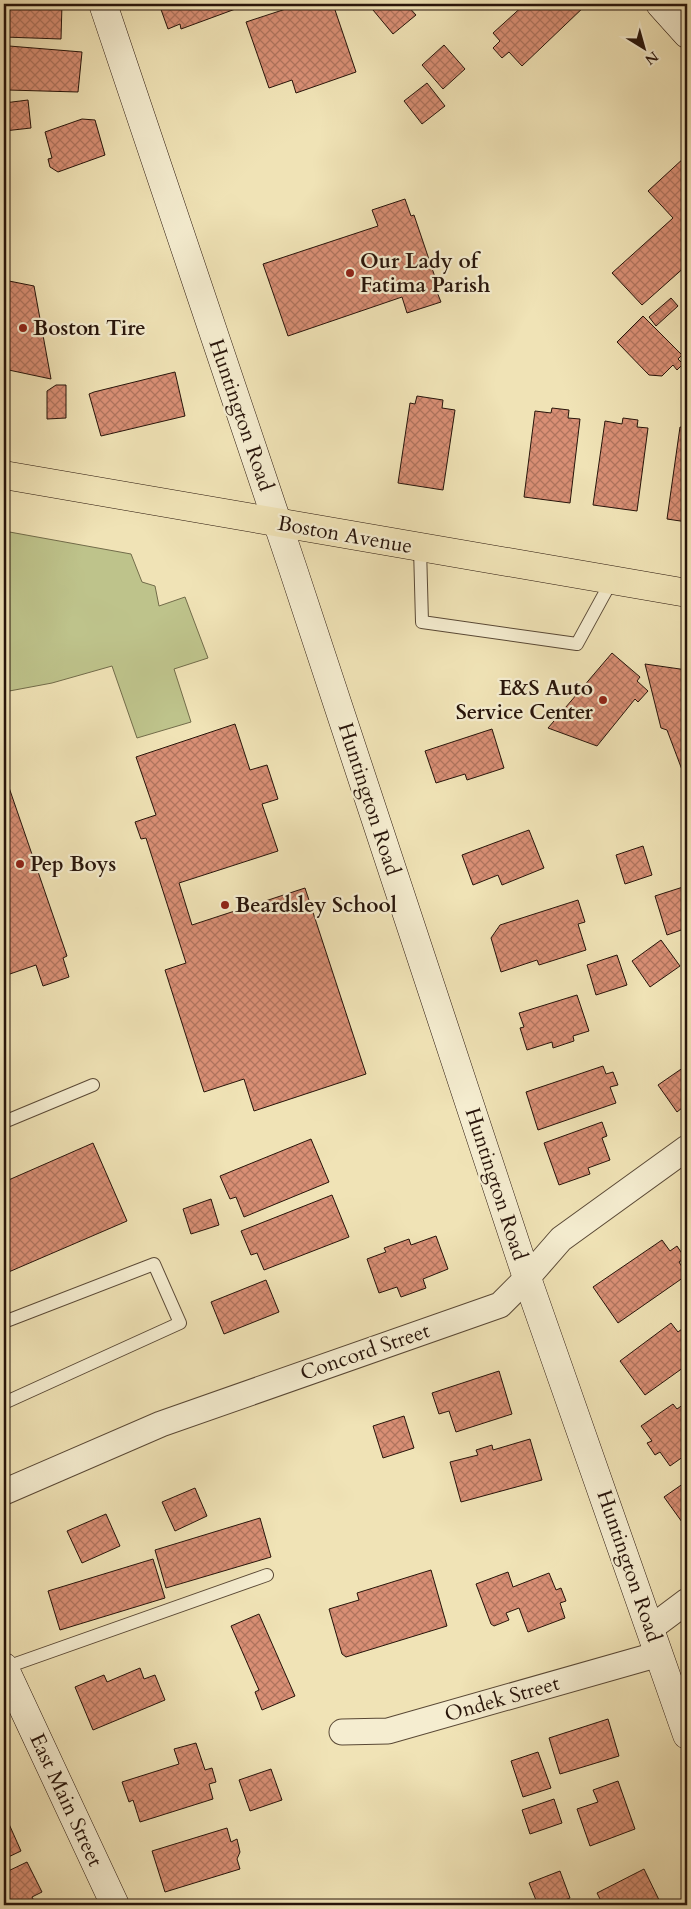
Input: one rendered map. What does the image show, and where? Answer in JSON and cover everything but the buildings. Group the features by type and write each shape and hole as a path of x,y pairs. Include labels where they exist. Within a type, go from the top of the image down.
{"main road":[{"name":"Huntington Road","path":"103,4 278,523 527,1278 687,1735"},
{"path":"660,4 687,34"},
{"name":"Boston Avenue","path":"4,475 687,593"},
{"name":"East Main Street","path":"4,1667 115,1905"}],"street":[{"name":"Concord Street","path":"4,1492 161,1424 500,1305 527,1278 561,1239 687,1148"},
{"path":"650,1628 687,1601"},
{"name":"Ondek Street","path":"342,1732 388,1731 659,1654"}],"lane":[{"path":"420,548 422,622 577,644 612,580"},
{"path":"4,1122 93,1085"},
{"path":"4,1322 154,1264 180,1323 4,1403"},
{"path":"4,1667 267,1575"}],"green space":[{"path":"4,531 131,554 142,582 155,586 159,606 185,597 208,658 174,669 191,722 137,738 112,666 52,683 4,692"}],"place":[{"name":"Our Lady of Fatima Parish","path":"350,273"},
{"name":"Boston Tire","path":"23,328"},
{"name":"E&S Auto Service Center","path":"603,700"},
{"name":"Pep Boys","path":"20,864"},
{"name":"Beardsley School","path":"225,905"}]}
